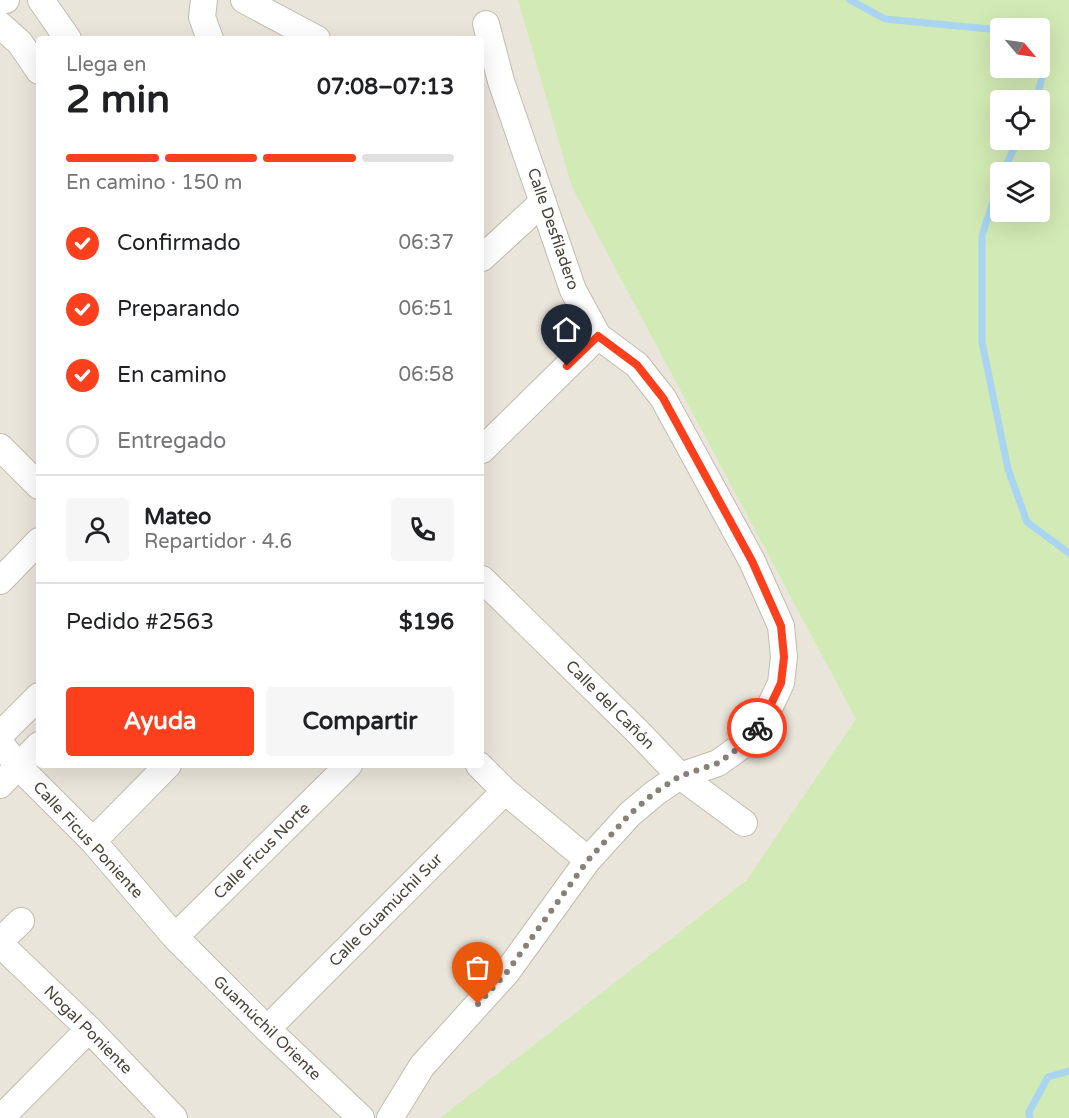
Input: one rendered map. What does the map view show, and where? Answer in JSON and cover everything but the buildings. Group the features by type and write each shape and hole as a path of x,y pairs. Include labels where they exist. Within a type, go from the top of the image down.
{"street":[{"path":"0,1 6,0"},
{"path":"42,0 66,36"},
{"path":"204,0 202,17 209,36"},
{"path":"244,0 311,36"},
{"name":"Calle Desfiladero","path":"390,1118 422,1066 507,972 588,860 630,814 654,793 680,776 718,763 743,745 765,717 781,683 784,657 781,626 752,561 663,398 637,365 598,336 573,290 501,81 486,24"},
{"path":"0,25 20,43 36,66"},
{"path":"484,256 543,202"},
{"path":"484,448 598,336"},
{"path":"0,447 36,483"},
{"path":"0,581 36,544"},
{"name":"Calle del Cañón","path":"484,581 680,776 744,823"},
{"path":"0,735 36,699"},
{"name":"Calle Ficus Poniente","path":"0,743 19,767 93,841 175,937"},
{"path":"0,785 36,748"},
{"path":"93,841 165,768"},
{"name":"Calle Ficus Norte","path":"175,937 346,768"},
{"path":"482,768 505,791 588,860"},
{"name":"Calle Guamúchil Sur","path":"267,1029 505,791"},
{"path":"0,943 21,921"},
{"name":"Guamúchil Oriente","path":"175,937 361,1118"},
{"name":"Nogal Poniente","path":"0,943 89,1029 174,1118"},
{"path":"2,1118 89,1029"}],"shaded area":[{"path":"0,0 686,0 914,641 599,1118 0,1118"}],"green space":[{"path":"518,0 1069,0 1069,1118 440,1118 747,880 856,719 572,187"}],"waterway":[{"path":"850,0 885,19 990,29"},
{"path":"1039,90 1042,78"},
{"path":"1008,162 1013,150"},
{"path":"990,211 982,236 982,342 1008,469 1027,522 1069,553"},
{"path":"1030,1118 1029,1112 1048,1077 1069,1071"}],"way so far":[{"path":"478,1004 507,972 588,860 630,814 654,793 680,776 718,763 743,745 757,728"}],"route":[{"path":"567,366 598,336 637,365 663,398 752,561 781,626 784,657 781,683 765,717 757,728"}]}
